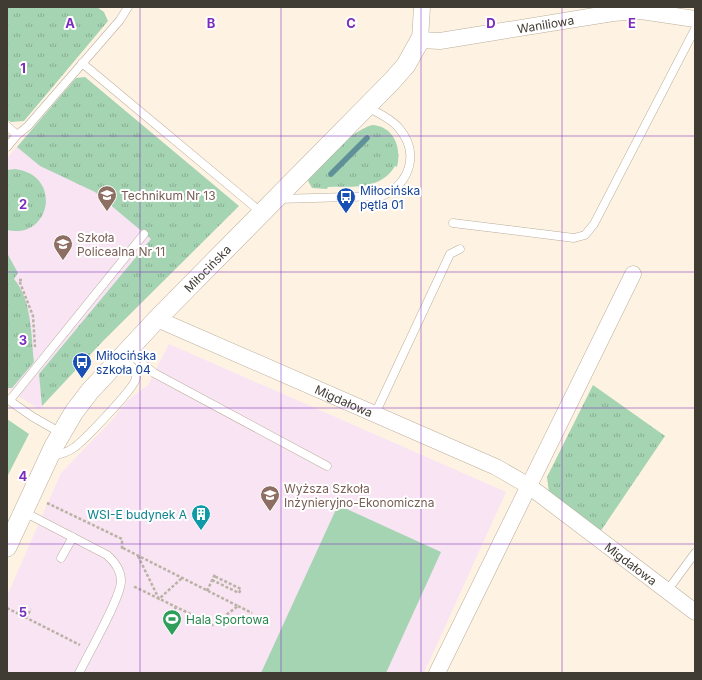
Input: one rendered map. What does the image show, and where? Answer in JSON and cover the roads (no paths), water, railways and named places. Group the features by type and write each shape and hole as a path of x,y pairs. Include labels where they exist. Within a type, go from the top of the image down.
{"street":[{"name":"Miłocińska","path":"7,547 48,457 61,433 90,391 156,318 276,199 406,65 420,40 422,7"},
{"name":"Waniliowa","path":"420,40 440,41 473,37 613,13 641,12 695,19"},
{"path":"437,673 633,274"},
{"name":"Migdałowa","path":"156,318 496,467 529,486 695,612"}],"lane":[{"path":"7,147 17,135 28,126 120,20 128,7"},
{"path":"453,223 574,238 585,235 594,224 695,29"},
{"path":"82,63 262,213"},
{"path":"276,199 382,196 394,191 404,180 409,166 409,151 405,137 397,126 386,117 366,107"},
{"path":"7,126 17,135"},
{"path":"61,433 33,417 8,400 144,234"},
{"path":"375,414 450,254 460,249"},
{"path":"48,457 63,455 75,447 110,412 134,385 136,373 123,353"},
{"path":"123,353 154,373 327,466"},
{"path":"23,512 73,537 112,559 118,567 121,580 120,590 79,673"},
{"path":"61,558 73,537"},
{"path":"667,591 695,553"}],"waterway":[{"path":"331,174 367,138"}],"place":[{"name":"Technikum Nr 13","path":"107,212"},
{"name":"Miłocińska pętla 01","path":"346,214"},
{"name":"Szkoła Policealna Nr 11","path":"63,261"},
{"name":"Miłocińska szkoła 04","path":"82,379"},
{"name":"Wyższa Szkoła Inżynieryjno-Ekonomiczna","path":"270,512"},
{"name":"WSI-E budynek A","path":"201,531"},
{"name":"Hala Sportowa","path":"172,636"}]}
